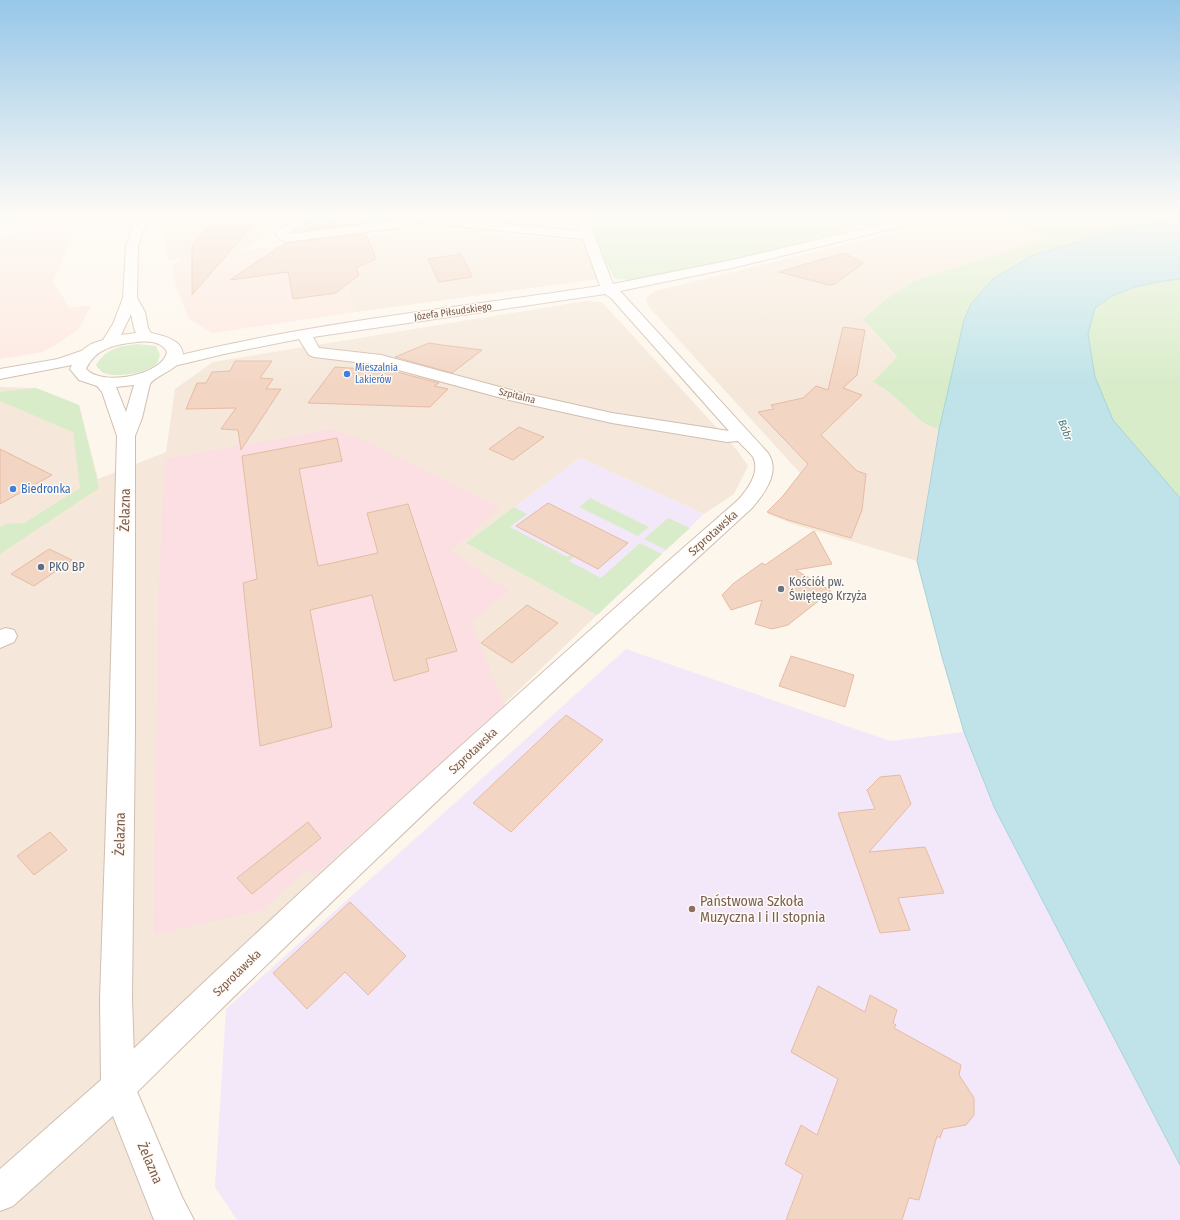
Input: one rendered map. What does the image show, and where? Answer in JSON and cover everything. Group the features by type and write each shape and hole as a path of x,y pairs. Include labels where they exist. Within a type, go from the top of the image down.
{"street":[{"path":"109,343 120,324 130,298 131,271"},
{"path":"601,271 608,289"},
{"name":"Józefa Piłsudskiego","path":"273,339 608,289 701,271"},
{"name":"Szprotawska","path":"0,1192 89,1115 232,976 587,645 745,504 757,490 764,470 762,457 616,295 608,289"},
{"path":"130,298 138,312 141,328 146,337"},
{"name":"Szpitalna","path":"305,334 308,343 314,352 381,360 515,396 612,418 727,437 741,435"},
{"path":"0,374 61,363 86,355 109,343 128,339 146,337 157,338 172,345 251,338 273,339"},
{"path":"170,362 273,339"},
{"path":"86,355 80,362 78,369 81,375 89,380 102,382 127,381 147,376 161,369 170,362 174,356 175,350 172,345"},
{"path":"0,381 38,376 81,375"},
{"path":"126,436 133,418 142,384 147,376"},
{"path":"102,382 110,391 126,436"},
{"name":"Żelazna","path":"126,436 122,732 116,999 118,1088 169,1210 175,1220"}],"shaded area":[{"path":"0,271 58,271 53,282 70,308 91,305 79,329 54,346 42,352 0,359"},
{"path":"174,271 344,271 356,312 212,333 189,319 175,284"},
{"path":"344,271 594,271 597,279 356,312"},
{"path":"738,271 946,271 914,281 886,299 863,319 897,358 873,382 889,392 922,422 939,430 917,561 793,524 768,514 800,473 649,307 646,298 655,291"},
{"path":"585,301 602,302 737,450 748,466 734,494 704,514 580,458 466,543 597,615 118,1075 178,1220 0,1220 0,387 36,388 79,405 98,479 166,452 175,389 213,362"},
{"path":"333,429 362,440 500,507 451,551 509,591 471,622 505,705 314,876 307,869 262,910 154,935 158,604 165,459"},
{"path":"580,458 704,514 597,615 466,543"},
{"name":"Państwowa Szkoła Muzyczna I i II stopnia","path":"626,649 890,741 964,732 995,809 1180,1165 1180,1220 237,1220 215,1187 226,1009"}],"green space":[{"path":"610,271 682,271 656,277 633,280 614,278"},
{"path":"946,271 1034,271 964,320 939,430 922,422 889,392 873,382 897,357 863,319 886,299 914,281"},
{"path":"1180,279 1180,498 1113,420 1095,377 1088,334 1095,308 1112,296 1135,287"},
{"path":"138,344 156,346 160,355 157,363 152,367 130,374 114,375 102,372 96,365 109,351 119,347"},
{"path":"36,388 79,405 99,488 0,554 0,527 6,524 24,523 80,488 73,432 0,401 0,392"},
{"path":"590,498 649,527 638,536 579,507"},
{"path":"514,507 527,514 510,527 567,557 570,555 574,557 569,561 601,578 640,543 662,554 597,615 466,543"},
{"path":"668,518 690,528 666,550 644,539"}],"water":[{"name":"Bóbr","path":"1006,271 1180,271 1180,279 1135,287 1112,296 1095,308 1088,334 1095,377 1113,420 1180,498 1180,1165 995,809 964,732 942,657 917,561 939,430 964,320 971,304 993,279"}],"building":[{"path":"192,271 213,271 192,295"},
{"path":"243,271 357,271 359,275 336,293 293,299 288,272 230,280"},
{"path":"434,271 469,271 472,277 439,282"},
{"path":"852,271 835,284 829,285 779,272"},
{"path":"843,327 865,330 857,375 843,388 862,395 821,435 857,471 866,474 862,510 851,538 788,520 767,512 783,496 808,464 758,412 774,409 771,405 803,398 816,386 828,390"},
{"path":"429,343 482,350 452,373 395,357"},
{"path":"235,361 272,361 260,378 273,379 266,389 281,389 241,450 238,430 221,429 236,408 186,409 197,383 206,383 212,372 230,371"},
{"path":"374,366 439,383 434,386 448,389 430,407 308,403 335,367 365,369"},
{"path":"519,427 544,437 513,460 489,449"},
{"path":"337,438 342,461 299,469 318,566 378,553 367,513 408,504 457,651 426,659 429,671 394,681 372,595 310,610 332,727 260,746 243,583 257,579 242,456"},
{"name":"Biedronka","path":"0,449 52,475 0,504"},
{"path":"548,503 628,543 598,569 516,526"},
{"name":"Kościół pw. Świętego Krzyża","path":"814,531 832,564 796,570 831,591 788,625 772,629 755,624 762,600 731,610 722,595 734,583 762,563 765,565"},
{"name":"PKO BP","path":"49,549 72,560 34,586 11,574"},
{"path":"527,605 558,623 512,663 481,643"},
{"path":"791,656 854,675 845,707 779,686"},
{"path":"566,715 603,740 511,832 473,803"},
{"path":"900,775 911,804 869,852 925,847 944,893 898,898 910,930 880,933 838,813 875,809 867,790 880,777"},
{"path":"308,822 321,838 252,894 237,878"},
{"path":"50,832 67,850 34,875 17,856"},
{"path":"350,902 406,956 368,995 345,972 307,1009 273,973"},
{"path":"818,986 865,1012 870,995 897,1010 893,1023 896,1025 894,1028 961,1065 959,1075 974,1098 974,1115 966,1125 943,1129 940,1138 937,1136 919,1200 909,1198 902,1220 786,1220 803,1175 785,1164 801,1125 817,1135 838,1079 791,1052"}],"place":[{"name":"Mieszalnia Lakierów","path":"347,374"},
{"name":"Biedronka","path":"13,489"},
{"name":"PKO BP","path":"41,567"},
{"name":"Kościół pw. Świętego Krzyża","path":"781,589"},
{"name":"Państwowa Szkoła Muzyczna I i II stopnia","path":"692,909"}]}
